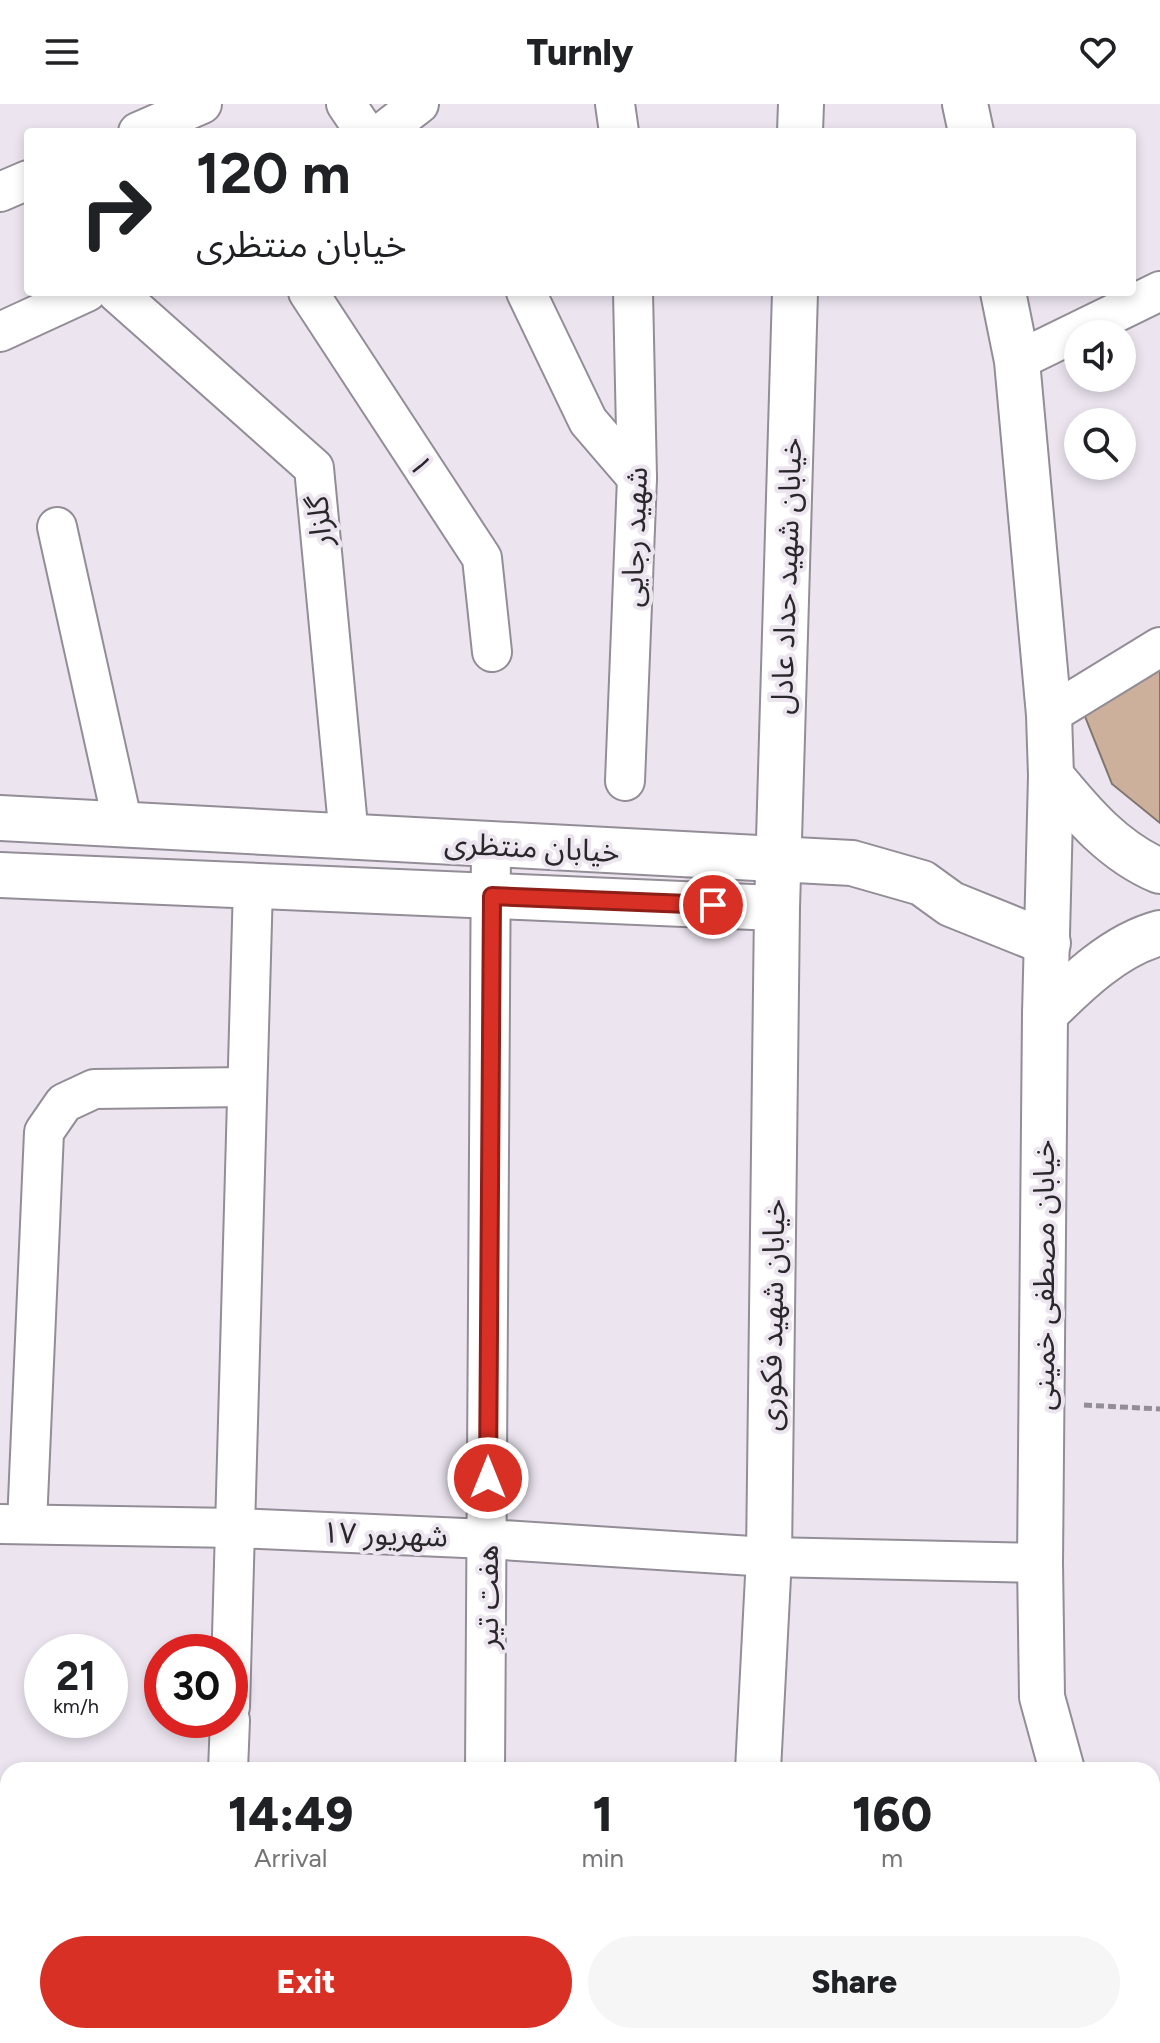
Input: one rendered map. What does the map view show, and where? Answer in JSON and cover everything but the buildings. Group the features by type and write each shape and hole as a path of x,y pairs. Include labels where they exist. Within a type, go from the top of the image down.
{"main road":[{"path":"800,128 801,104"},
{"path":"965,104 970,128"},
{"name":"خیابان شهید حداد عادل","path":"778,860 795,296"},
{"path":"1004,296 1017,361 1049,715 1051,776 1094,826 1122,850 1160,871"},
{"name":"خیابان مصطفی خمینی","path":"1051,776 1045,1014 1040,1563 1042,1697 1060,1762"},
{"name":"خیابان منتظری","path":"0,818 852,863 922,883 951,904 1048,943"},
{"name":"خیابان شهید فکوری","path":"758,1762 769,1557 778,860"},
{"name":"خیابان منتظری","path":"0,875 777,908"},
{"path":"1045,1014 1079,980 1114,955 1160,933"}],"street":[{"path":"147,128 202,104"},
{"path":"346,104 362,128"},
{"path":"615,104 618,128"},
{"path":"392,128 423,114"},
{"path":"0,192 24,182"},
{"path":"1017,361 1160,291"},
{"path":"0,332 78,296"},
{"name":"گلزار","path":"120,296 314,468 349,837"},
{"name":"۱","path":"311,296 482,558 492,652"},
{"path":"528,296 588,421 637,478"},
{"name":"شهید رجایی","path":"625,781 637,478 633,296"},
{"path":"57,527 123,825"},
{"path":"1049,715 1160,647"},
{"name":"هفت تیر","path":"485,1762 491,844"},
{"path":"232,1634 253,886"},
{"path":"13,1524 44,1132 64,1103 94,1089 247,1087"},
{"name":"۱۷ شهریور","path":"13,1524 235,1528 487,1539 769,1557 1040,1563"},
{"path":"228,1762 229,1738"}],"path":[{"path":"1084,1405 1160,1409"}],"route":[{"path":"488,1478 492,896 713,905"}]}
